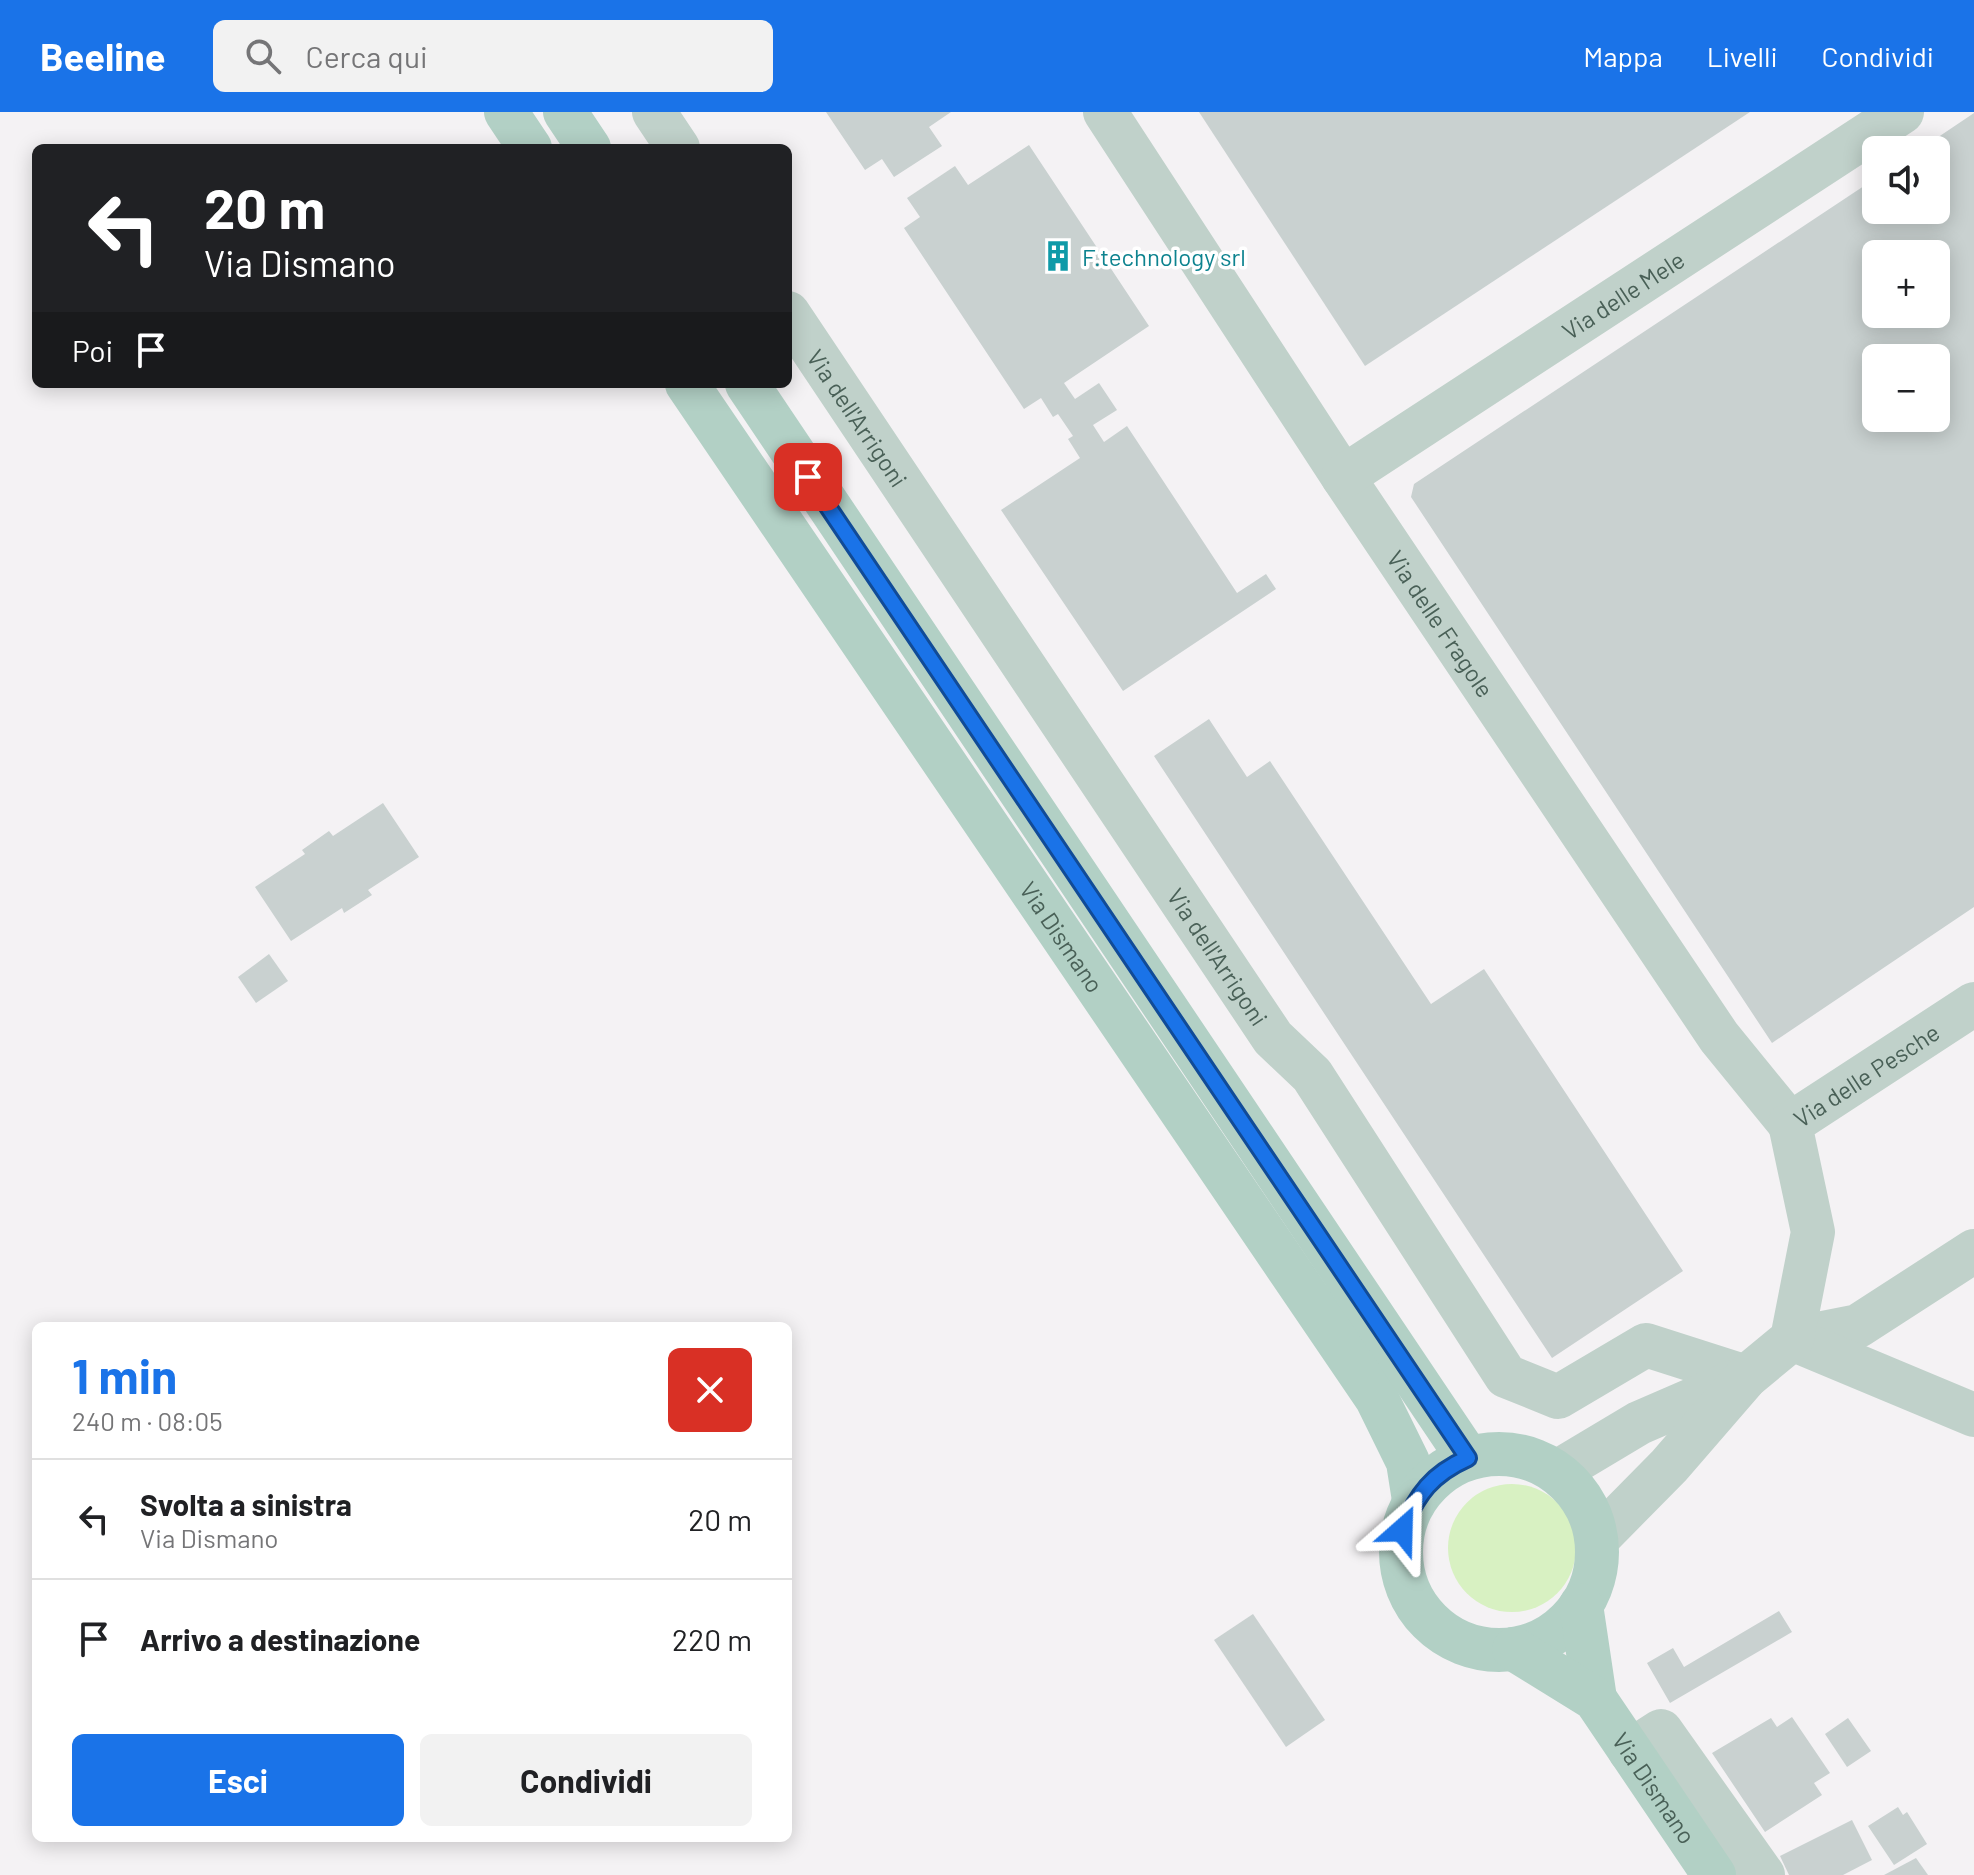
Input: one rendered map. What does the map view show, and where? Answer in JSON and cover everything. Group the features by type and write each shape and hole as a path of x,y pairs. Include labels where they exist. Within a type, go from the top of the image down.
{"main road":[{"path":"506,112 527,144"},
{"path":"565,112 586,144"},
{"name":"Via Dismano","path":"690,388 1377,1399 1408,1462 1414,1500"},
{"name":"Via Dismano","path":"750,388 1468,1458"},
{"path":"1499,1453 1529,1458 1557,1472 1576,1490 1590,1513 1597,1539 1595,1573 1581,1605 1552,1634 1514,1649 1482,1650 1452,1639 1426,1620 1408,1593 1400,1562 1402,1530 1414,1500 1429,1482 1468,1458 1499,1453"},
{"name":"Via Dismano","path":"1581,1605 1595,1699"},
{"name":"Via Dismano","path":"1514,1649 1595,1699 1714,1875"}],"street":[{"path":"654,112 675,144"},
{"name":"Via delle Fragole","path":"1105,112 1343,477 1719,1037 1790,1124"},
{"name":"Via delle Mele","path":"1343,477 1902,112"},
{"name":"Via dell'Arrigoni","path":"792,319 1273,1038 1312,1075 1506,1376 1558,1397 1646,1345 1746,1377"},
{"name":"Via delle Pesche","path":"1792,1339 1813,1232 1790,1124 1974,1004"},
{"path":"1597,1539 1669,1466 1746,1377 1792,1339 1858,1326 1974,1251"},
{"path":"1792,1339 1974,1415"},
{"path":"1557,1472 1639,1423 1746,1377"},
{"path":"1630,1751 1661,1731 1763,1875"}],"green space":[{"path":"1512,1484 1537,1489 1558,1502 1571,1523 1576,1548 1571,1573 1558,1594 1537,1607 1512,1612 1487,1607 1466,1594 1453,1573 1448,1548 1453,1523 1466,1502 1487,1489"}],"building":[{"path":"826,112 951,112 929,127 942,146 894,177 882,159 865,170"},
{"path":"1199,112 1750,112 1365,366"},
{"path":"1974,113 1974,907 1772,1043 1411,497 1414,484 1862,187 1862,224 1950,224 1950,136 1940,136"},
{"path":"1029,145 1149,326 1064,383 1075,399 1099,383 1117,410 1093,425 1104,442 1127,426 1237,593 1266,574 1276,589 1123,691 1001,510 1080,458 1068,439 1073,436 1058,414 1053,417 1041,398 1024,409 904,228 920,217 907,198 955,166 968,185"},
{"path":"1209,719 1247,777 1270,761 1431,1004 1484,969 1683,1271 1552,1358 1154,756"},
{"path":"383,803 419,857 368,890 372,895 344,913 342,908 291,941 255,887 305,854 302,850 329,831 333,836"},
{"path":"269,954 288,981 256,1003 238,977"},
{"path":"1779,1611 1792,1632 1670,1703 1647,1663 1673,1648 1684,1667"},
{"path":"1253,1614 1325,1720 1286,1747 1214,1640"},
{"path":"1792,1717 1830,1773 1814,1783 1822,1795 1765,1832 1712,1753 1771,1718 1777,1727"},
{"path":"1848,1718 1871,1751 1847,1767 1825,1734"},
{"path":"1898,1807 1903,1815 1907,1812 1927,1844 1894,1865 1868,1826"},
{"path":"1852,1820 1872,1860 1843,1875 1789,1875 1780,1856"},
{"path":"1916,1858 1928,1875 1884,1875"}],"place":[{"name":"F.technology srl","path":"1058,256"}],"route":[{"path":"808,477 1468,1458 1447,1468 1429,1482 1414,1500 1402,1530"}]}
